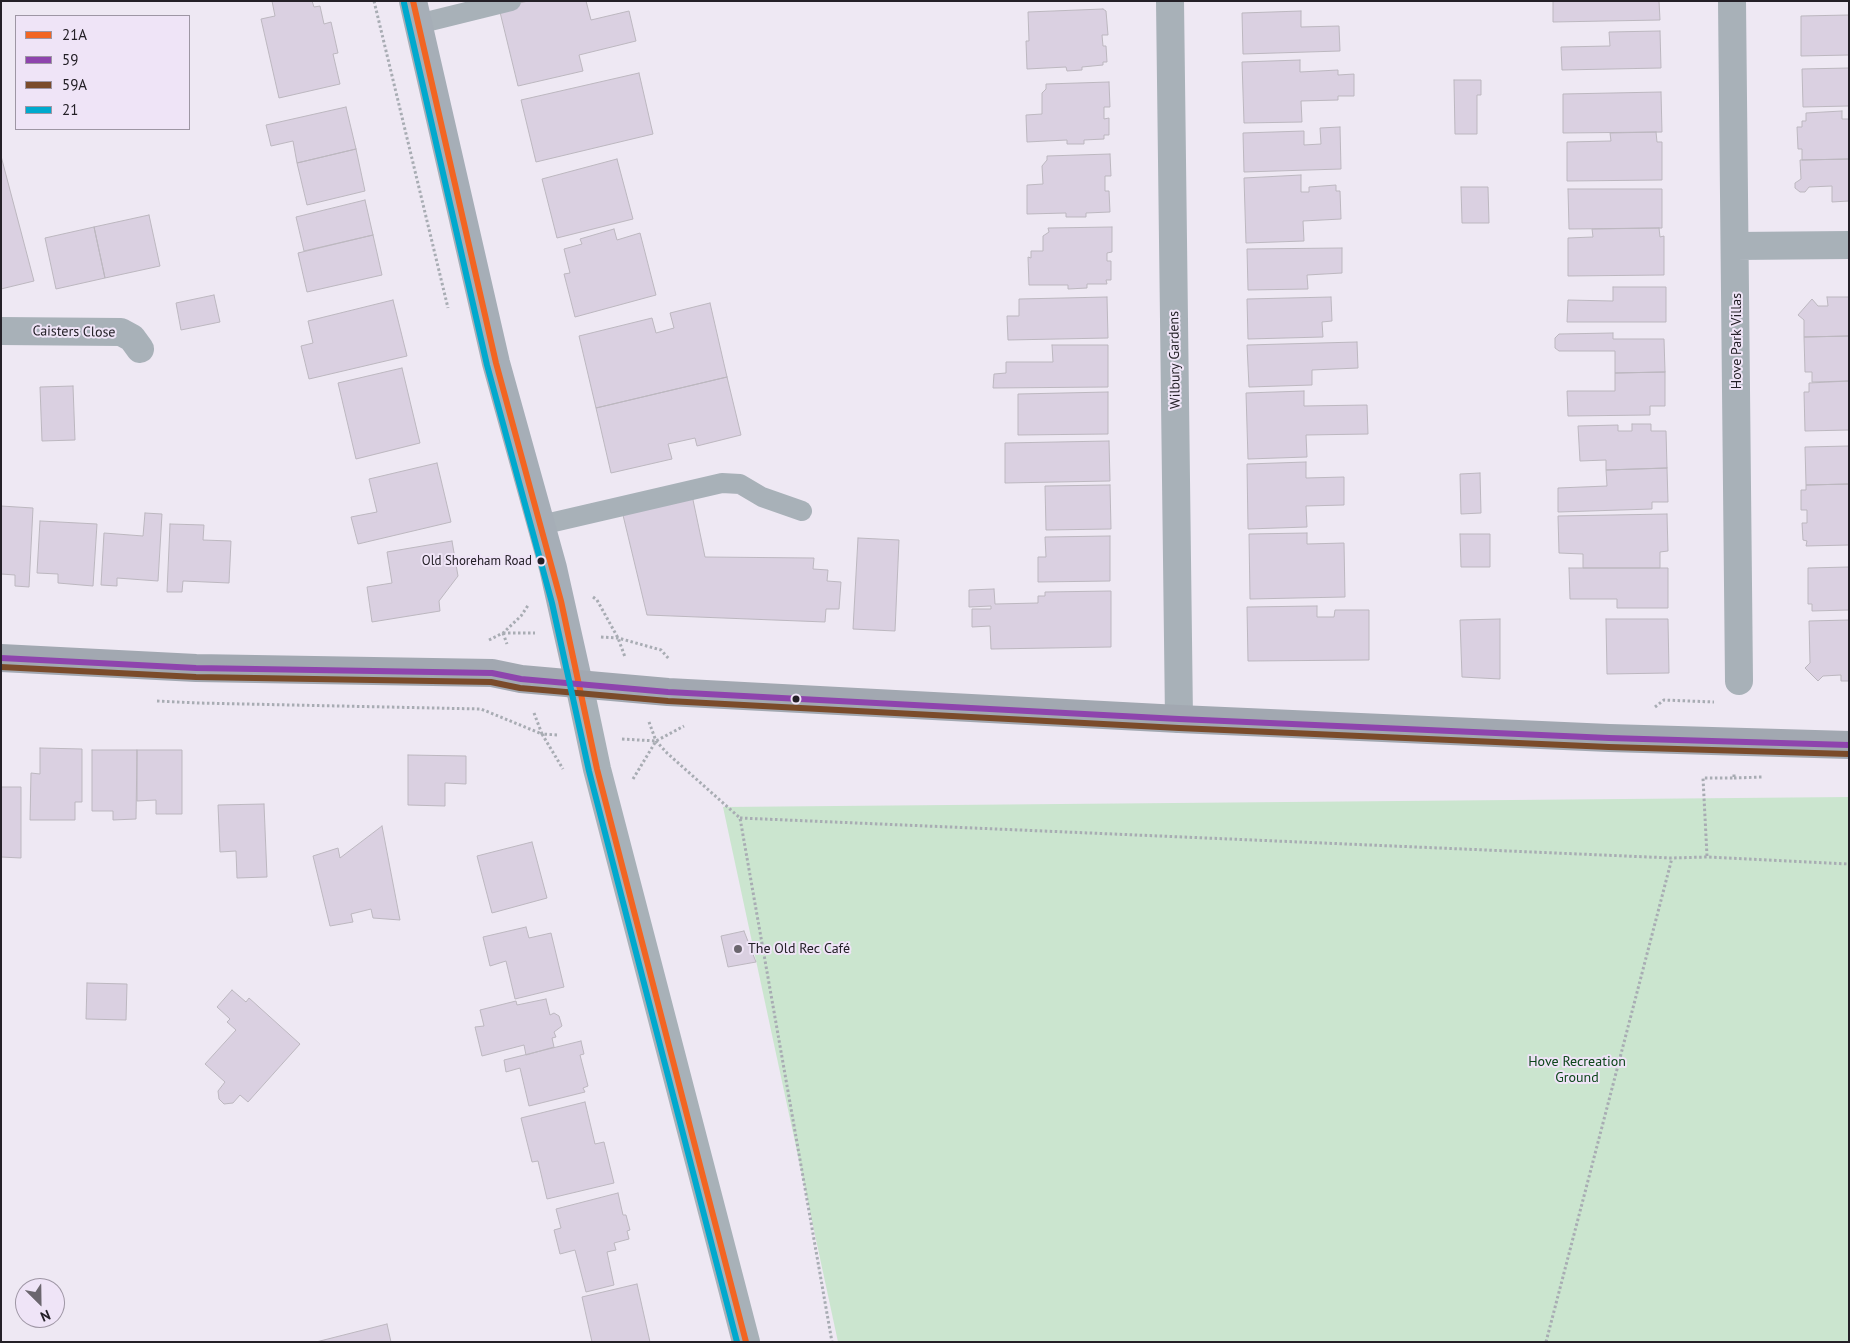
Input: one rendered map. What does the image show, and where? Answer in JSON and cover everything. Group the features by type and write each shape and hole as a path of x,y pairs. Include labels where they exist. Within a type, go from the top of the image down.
{"main road":[{"path":"415,12 496,363 566,620 579,684"},
{"path":"1,658 196,668 492,673 521,679 696,692 1179,719 1609,738 1849,745"}],"street":[{"name":"Wilbury Gardens","path":"1170,1 1179,719"},
{"name":"Hove Park Villas","path":"1732,1 1740,681"},
{"path":"1736,246 1849,245"},
{"name":"Caisters Close","path":"1,331 121,332 132,338 140,349"},
{"path":"579,684 609,817 746,1342"}],"lane":[{"path":"415,12 511,1"},
{"path":"540,526 722,483 740,484 762,497 802,511"}],"path":[{"path":"609,817 656,741 684,726 696,692"},
{"path":"481,709 542,734 563,770"},
{"path":"656,741 740,818 832,1342"},
{"path":"1707,856 1703,778 1734,778 1735,742"},
{"path":"740,818 1672,858 1707,856 1849,864"},
{"path":"1546,1342 1672,858"}],"green space":[{"name":"Hove Recreation Ground","path":"1849,797 1849,1342 838,1342 723,807"}],"building":[{"path":"272,1 312,1 314,7 320,6 324,24 331,22 338,53 333,54 340,84 279,98 261,19 275,16"},
{"path":"528,1 586,1 591,20 629,11 636,41 579,55 583,71 518,86 499,8"},
{"path":"1553,1 1659,1 1660,20 1553,22"},
{"path":"1103,9 1106,11 1108,35 1102,35 1103,46 1106,46 1107,62 1103,62 1103,65 1082,67 1082,70 1067,71 1066,67 1027,69 1026,41 1029,41 1028,12"},
{"path":"1301,11 1301,27 1339,26 1340,51 1243,54 1242,13"},
{"path":"1849,15 1849,55 1801,56 1801,16"},
{"path":"1660,31 1661,68 1562,70 1561,47 1610,46 1609,32"},
{"path":"1300,60 1300,72 1338,70 1338,75 1354,74 1354,96 1338,96 1338,100 1301,101 1302,122 1244,123 1242,62"},
{"path":"1849,68 1849,106 1803,107 1802,69"},
{"path":"639,73 653,134 536,162 521,100"},
{"path":"1454,80 1481,80 1481,95 1477,95 1477,134 1455,134"},
{"path":"1109,82 1110,107 1104,107 1104,119 1109,118 1109,135 1104,135 1104,139 1084,140 1084,144 1067,144 1067,140 1027,142 1026,115 1042,114 1042,93 1046,89 1046,84"},
{"path":"1661,92 1662,132 1563,133 1563,94"},
{"path":"346,107 356,149 297,163 293,141 271,146 266,125"},
{"path":"1842,111 1842,119 1849,119 1849,159 1802,160 1802,149 1798,149 1797,127 1802,127 1802,121 1806,121 1806,113"},
{"path":"1340,127 1341,169 1244,172 1243,133 1304,131 1304,145 1321,144 1320,128"},
{"path":"1656,132 1657,142 1662,142 1662,180 1567,181 1567,142 1611,141 1610,133"},
{"path":"356,149 365,191 307,205 297,163"},
{"path":"1110,154 1111,176 1105,176 1105,191 1109,191 1110,212 1086,213 1086,217 1066,217 1066,213 1027,214 1027,185 1043,184 1042,166 1047,160 1047,156"},
{"path":"1,156 34,281 1,289"},
{"path":"617,159 633,219 557,238 542,179"},
{"path":"1849,159 1849,201 1832,202 1832,186 1809,187 1805,192 1800,192 1795,188 1795,183 1801,179 1800,160"},
{"path":"1301,175 1301,192 1309,192 1309,187 1336,185 1336,191 1340,191 1341,219 1303,221 1304,241 1246,243 1244,178"},
{"path":"1461,187 1488,187 1489,223 1462,223"},
{"path":"1568,189 1662,189 1662,228 1569,229"},
{"path":"365,200 373,235 304,251 296,217"},
{"path":"149,215 160,266 105,278 94,227"},
{"path":"94,227 105,278 56,289 45,238"},
{"path":"1112,227 1112,252 1107,253 1107,261 1111,261 1111,280 1106,280 1107,284 1087,284 1087,288 1068,289 1068,285 1029,285 1028,257 1031,258 1031,251 1043,251 1043,236 1049,232 1048,228"},
{"path":"1659,228 1660,237 1664,236 1664,275 1568,276 1568,238 1593,237 1592,229"},
{"path":"614,229 617,240 640,233 656,295 575,317 564,274 570,273 564,249 582,244 580,239"},
{"path":"373,235 382,275 307,292 298,253"},
{"path":"1342,248 1342,273 1307,275 1308,289 1248,290 1247,249"},
{"path":"1613,287 1666,287 1666,322 1567,322 1568,300 1613,301"},
{"path":"214,295 220,322 181,330 176,303"},
{"path":"1107,297 1108,338 1008,340 1007,316 1019,316 1019,299"},
{"path":"1331,297 1332,321 1322,322 1323,337 1248,339 1247,299"},
{"path":"1827,297 1849,297 1849,336 1804,337 1804,320 1798,315 1812,299 1818,306 1828,306"},
{"path":"393,300 407,356 309,379 301,346 313,343 308,321"},
{"path":"710,303 727,377 596,408 579,336 652,318 656,333 674,328 670,313"},
{"path":"1613,333 1613,339 1664,339 1665,372 1615,373 1615,351 1559,351 1555,348 1555,338 1559,334"},
{"path":"1849,336 1849,381 1812,382 1812,372 1805,372 1804,337"},
{"path":"1357,342 1358,368 1312,370 1312,385 1249,387 1247,345"},
{"path":"1052,345 1108,345 1108,387 993,388 994,374 1006,373 1006,362 1053,362"},
{"path":"402,368 420,443 356,459 338,383"},
{"path":"1665,372 1665,406 1650,406 1650,415 1568,416 1567,391 1615,391 1615,373"},
{"path":"727,377 741,435 697,446 695,438 668,444 672,459 611,473 596,408"},
{"path":"1849,381 1849,430 1805,431 1804,392 1809,392 1809,383"},
{"path":"73,386 75,440 42,441 40,387"},
{"path":"1304,391 1304,406 1367,405 1368,434 1306,435 1307,457 1248,459 1246,393"},
{"path":"1108,392 1108,434 1018,435 1018,394"},
{"path":"1632,424 1651,424 1651,431 1666,431 1667,468 1606,470 1606,460 1580,461 1578,426 1618,425 1618,431 1632,431"},
{"path":"1109,441 1110,481 1005,483 1005,443"},
{"path":"1849,446 1849,484 1806,485 1805,447"},
{"path":"1306,462 1306,478 1344,477 1344,505 1306,506 1307,527 1248,529 1247,464"},
{"path":"437,463 451,522 358,544 351,517 377,512 369,479"},
{"path":"1667,468 1668,502 1652,502 1652,509 1558,512 1558,488 1607,486 1606,470"},
{"path":"1480,473 1481,513 1461,514 1460,474"},
{"path":"1849,484 1849,545 1806,546 1807,541 1803,540 1802,523 1807,523 1807,510 1801,510 1801,490 1806,490 1806,485"},
{"path":"1110,485 1111,529 1046,530 1045,486"},
{"path":"692,495 705,557 814,558 813,569 828,570 827,581 841,582 839,609 826,609 825,622 647,615 622,511"},
{"path":"1,506 33,508 29,587 15,586 15,575 1,574"},
{"path":"145,513 162,514 158,581 117,578 117,586 101,585 104,533 143,536"},
{"path":"1667,514 1668,551 1660,552 1660,568 1583,568 1583,554 1559,553 1558,516"},
{"path":"40,521 97,524 93,586 58,583 58,574 37,573"},
{"path":"170,524 204,525 203,540 231,541 229,583 183,581 182,592 167,592"},
{"path":"1307,533 1307,544 1344,543 1345,597 1250,599 1249,534"},
{"path":"1460,534 1490,534 1490,567 1461,567"},
{"path":"1110,536 1110,581 1038,582 1038,557 1046,557 1045,537"},
{"path":"858,538 899,540 895,631 853,629"},
{"path":"452,541 458,576 439,601 440,611 372,622 367,587 392,583 387,552"},
{"path":"1849,567 1849,610 1812,611 1812,604 1808,604 1808,568"},
{"path":"1569,568 1668,568 1668,608 1617,608 1617,599 1570,599"},
{"path":"994,589 995,604 1038,603 1038,596 1045,596 1045,592 1111,591 1111,647 991,649 990,626 972,627 972,609 991,609 991,606 969,607 969,590"},
{"path":"1317,606 1317,617 1334,617 1335,610 1369,610 1369,660 1248,661 1247,607"},
{"path":"1500,619 1500,679 1462,677 1460,620"},
{"path":"1606,619 1668,619 1669,673 1607,674"},
{"path":"1849,620 1849,681 1841,681 1841,675 1823,676 1818,681 1805,668 1810,663 1809,621"},
{"path":"40,748 82,749 82,802 75,802 75,820 30,820 31,773 40,774"},
{"path":"92,750 137,750 136,819 113,820 113,811 92,811"},
{"path":"137,750 182,750 182,814 156,814 156,800 137,801"},
{"path":"408,755 466,756 466,784 445,783 445,806 408,805"},
{"path":"1,787 21,787 21,858 1,857"},
{"path":"264,804 267,877 237,878 236,851 220,852 218,805"},
{"path":"382,826 400,920 373,918 371,909 351,914 353,922 330,926 313,856 338,848 340,858"},
{"path":"532,842 547,898 492,913 477,856"},
{"path":"526,927 529,938 551,933 564,987 515,999 506,961 490,966 483,937"},
{"name":"The Old Rec Café","path":"744,931 756,962 728,967 721,936"},
{"path":"87,983 127,984 126,1020 86,1019"},
{"path":"232,990 246,1002 249,998 300,1044 248,1102 240,1095 233,1103 224,1104 219,1099 218,1091 225,1082 205,1064 236,1030 227,1022 230,1019 217,1007"},
{"path":"546,999 550,1015 554,1013 559,1016 562,1026 554,1032 556,1037 552,1038 554,1047 526,1055 524,1045 482,1056 475,1027 484,1026 480,1010 516,1001 517,1005"},
{"path":"581,1041 584,1054 580,1055 588,1086 583,1088 585,1092 529,1106 520,1068 506,1072 504,1060"},
{"path":"585,1102 595,1144 604,1142 614,1183 547,1199 538,1161 532,1162 521,1118"},
{"path":"618,1193 623,1215 626,1215 630,1230 627,1231 629,1239 614,1243 616,1250 607,1252 614,1285 586,1292 575,1250 560,1254 554,1230 561,1228 556,1209"},
{"path":"637,1284 650,1342 592,1342 582,1297"},
{"path":"387,1324 391,1342 316,1342"}],"transit line":[{"name":"21A","path":"413,1 496,363 561,601 597,769 746,1342"},
{"name":"21","path":"404,3 487,365 552,603 589,771 737,1342"},
{"name":"59","path":"1,658 196,668 492,673 521,679 668,692 1179,719 1609,738 1849,745"},
{"name":"59A","path":"1,667 196,677 491,682 520,688 668,701 1179,728 1609,747 1849,754"}],"place":[{"name":"Old Shoreham Road","path":"541,561"},
{"name":"The Old Rec Café","path":"738,949"}]}
